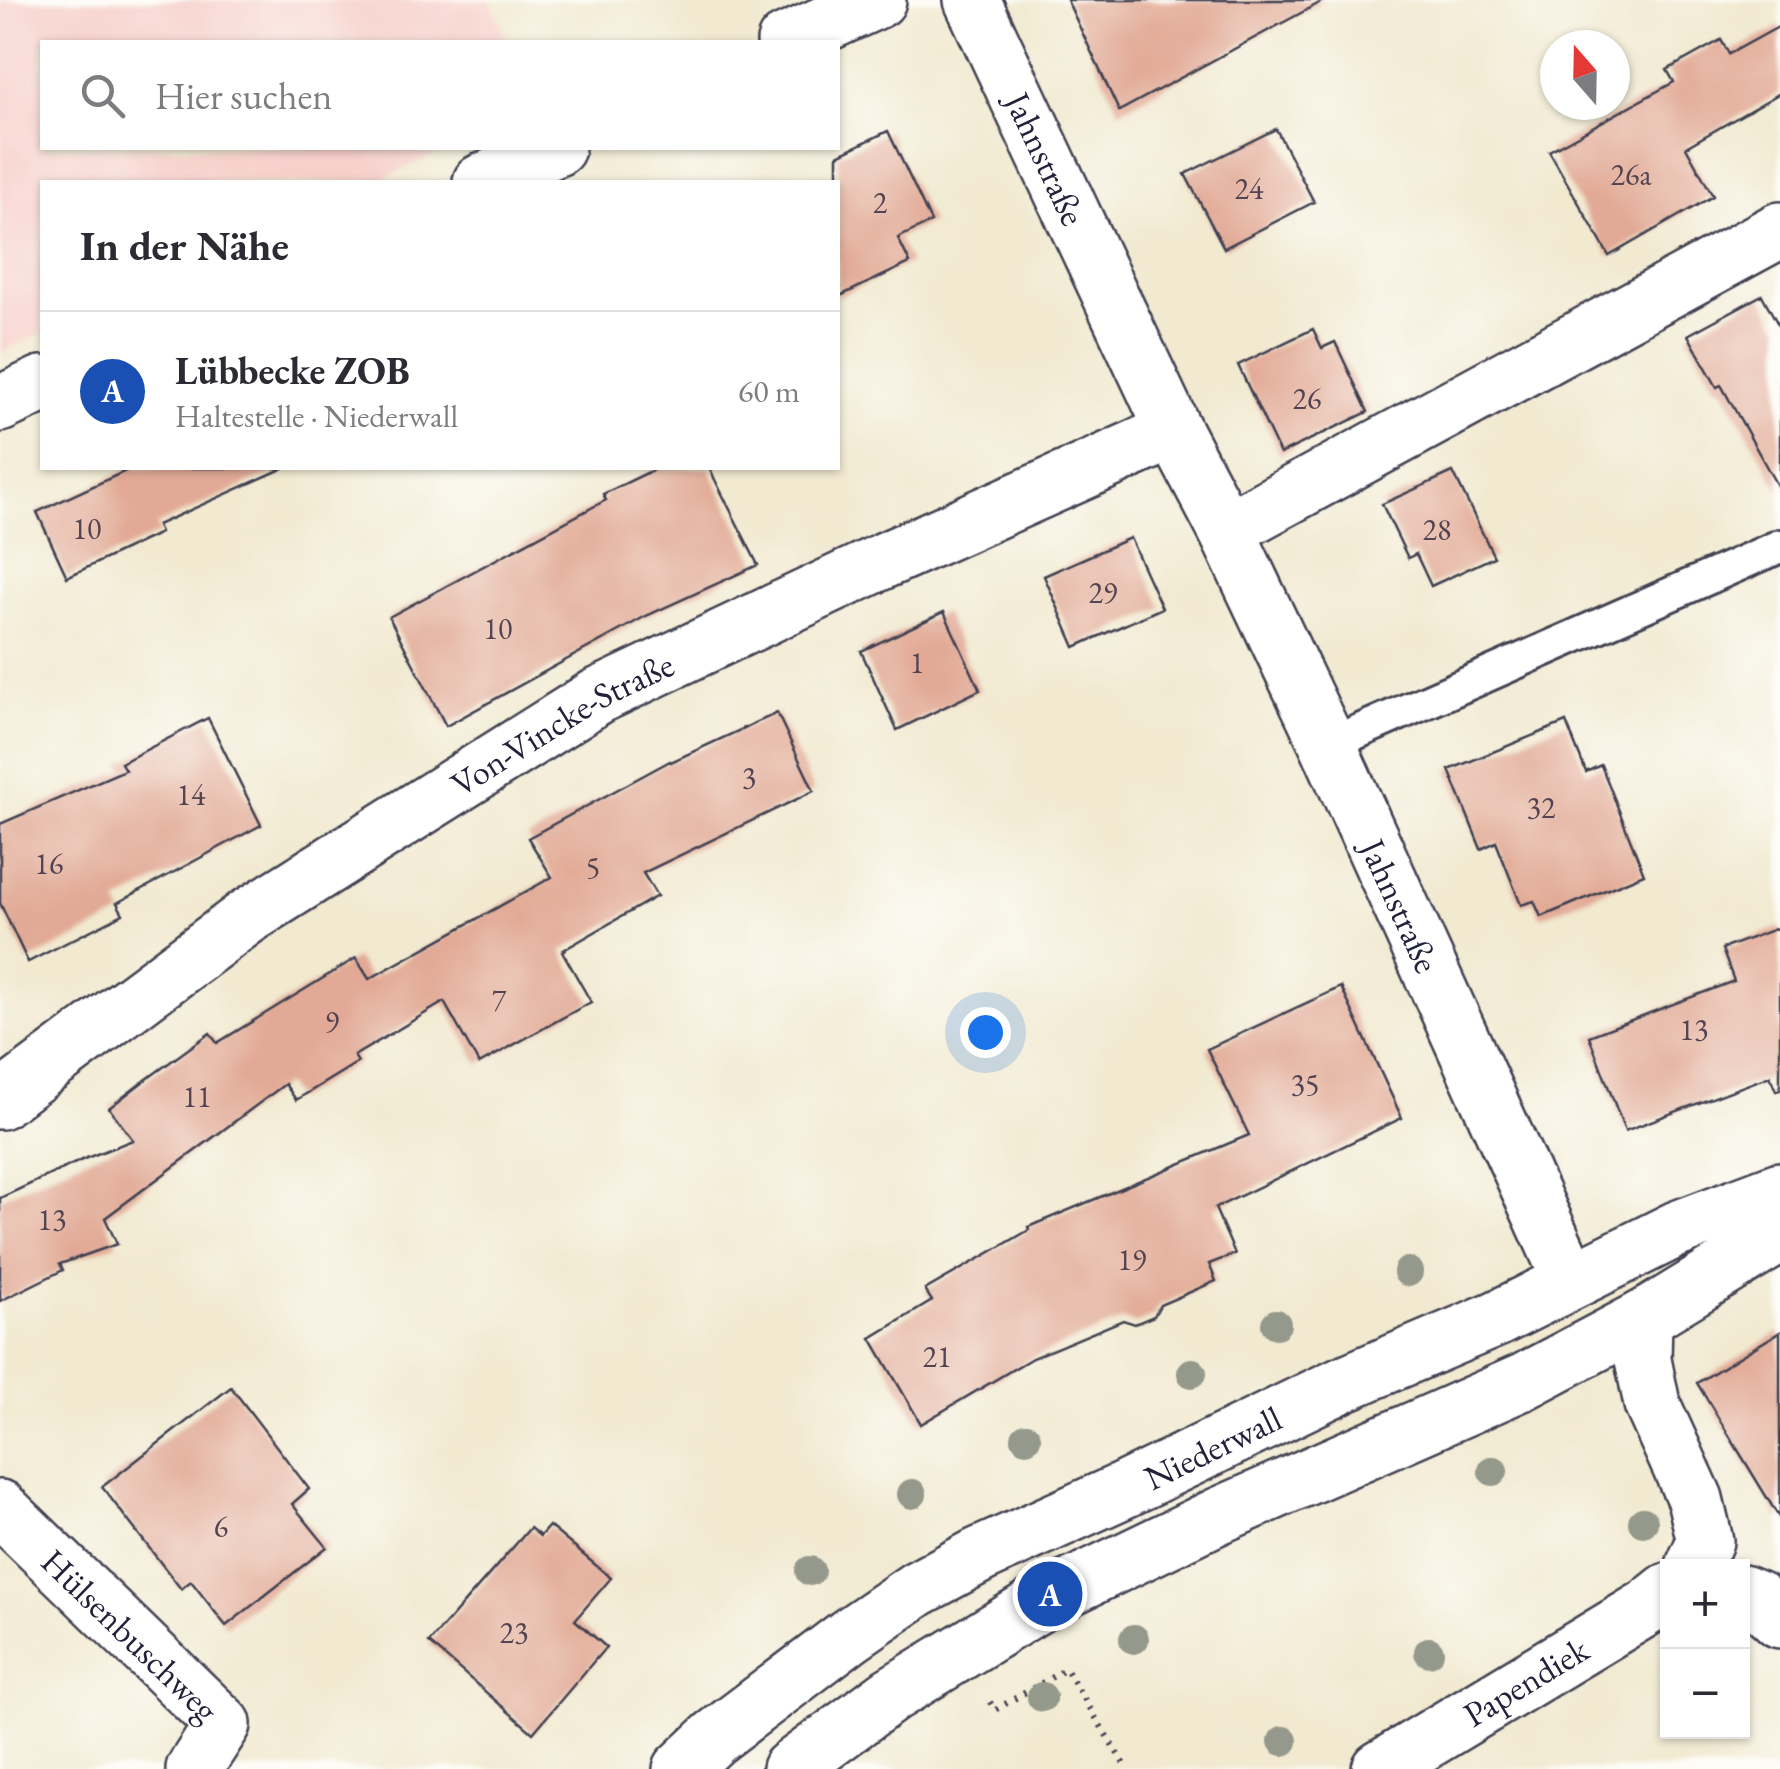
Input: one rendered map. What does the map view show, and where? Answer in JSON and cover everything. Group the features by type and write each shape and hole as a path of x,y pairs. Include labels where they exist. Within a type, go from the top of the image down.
{"street":[{"path":"790,40 878,0"},
{"name":"Jahnstraße","path":"972,0 1174,431 1226,530 1328,745 1571,1282"},
{"path":"486,180 553,150"},
{"path":"1226,530 1780,230"},
{"path":"0,404 40,385"},
{"name":"Von-Vincke-Straße","path":"0,1101 247,917 598,696 885,560 1174,431"},
{"name":"Niederwall","path":"684,1768 714,1738 850,1634 916,1589 980,1555 1342,1384 1496,1318 1677,1229 1780,1190"},
{"name":"Niederwall","path":"790,1769 892,1694 1054,1595 1218,1516 1522,1382 1644,1318 1780,1235"},
{"path":"1644,1318 1643,1360 1652,1404 1696,1499 1705,1541 1697,1559"},
{"name":"Hülsenbuschweg","path":"0,1508 223,1724 194,1769"},
{"name":"Papendiek","path":"1380,1769 1660,1597"},
{"path":"1750,1597 1780,1620"}],"lane":[{"path":"1328,745 1780,546"}],"path":[{"path":"960,1652 995,1710 1066,1669 1127,1769"}],"shaded area":[{"path":"0,0 490,0 508,40 40,40 40,150 446,150 378,180 40,180 40,334 0,353"}],"building":[{"path":"1067,0 1325,0 1119,111"},
{"path":"1780,26 1780,93 1686,147 1713,196 1609,256 1549,151 1605,120 1630,120 1630,106 1674,82 1667,70 1721,40 1729,54"},
{"path":"1276,129 1314,202 1224,248 1185,174"},
{"path":"888,131 931,222 898,238 910,263 840,296 840,180 838,155"},
{"path":"1762,295 1780,328 1780,491 1721,385 1717,387 1688,335"},
{"path":"1313,329 1322,348 1335,342 1368,412 1280,454 1238,365"},
{"path":"128,470 280,470 157,525 160,533 67,577 37,512"},
{"path":"653,470 710,470 758,565 646,616 446,726 389,617 606,500 603,494"},
{"path":"1453,472 1494,557 1431,586 1416,554 1408,558 1382,504"},
{"path":"1130,538 1162,608 1075,647 1044,576"},
{"path":"944,612 980,690 897,730 861,651"},
{"path":"777,713 814,791 643,873 657,896 562,951 591,1002 479,1064 444,1002 354,1056 358,1062 296,1100 285,1084 105,1218 117,1244 60,1264 63,1270 0,1301 0,1198 133,1140 109,1108 140,1084 210,1033 217,1043 356,958 369,979 552,877 528,838 670,761"},
{"path":"208,718 261,825 117,903 123,914 28,962 0,903 0,824 125,770 121,763"},
{"path":"1566,722 1586,772 1601,765 1644,874 1541,917 1534,901 1521,905 1496,842 1481,849 1449,770"},
{"path":"1780,927 1780,1090 1776,1091 1770,1076 1625,1131 1589,1036 1734,981 1722,949"},
{"path":"1341,987 1402,1118 1215,1208 1235,1254 1209,1264 1216,1281 1160,1305 1154,1316 1135,1324 1123,1320 1032,1358 921,1424 871,1338 932,1301 925,1290 1029,1230 1028,1227 1249,1135 1207,1049"},
{"path":"1780,1332 1780,1519 1697,1383"},
{"path":"231,1387 309,1489 292,1504 327,1547 226,1626 191,1581 181,1589 102,1487"},
{"path":"549,1526 611,1578 575,1620 606,1647 533,1733 429,1643 530,1528 540,1536"}],"place":[{"name":"Lübbecke ZOB","path":"1050,1594"}]}
